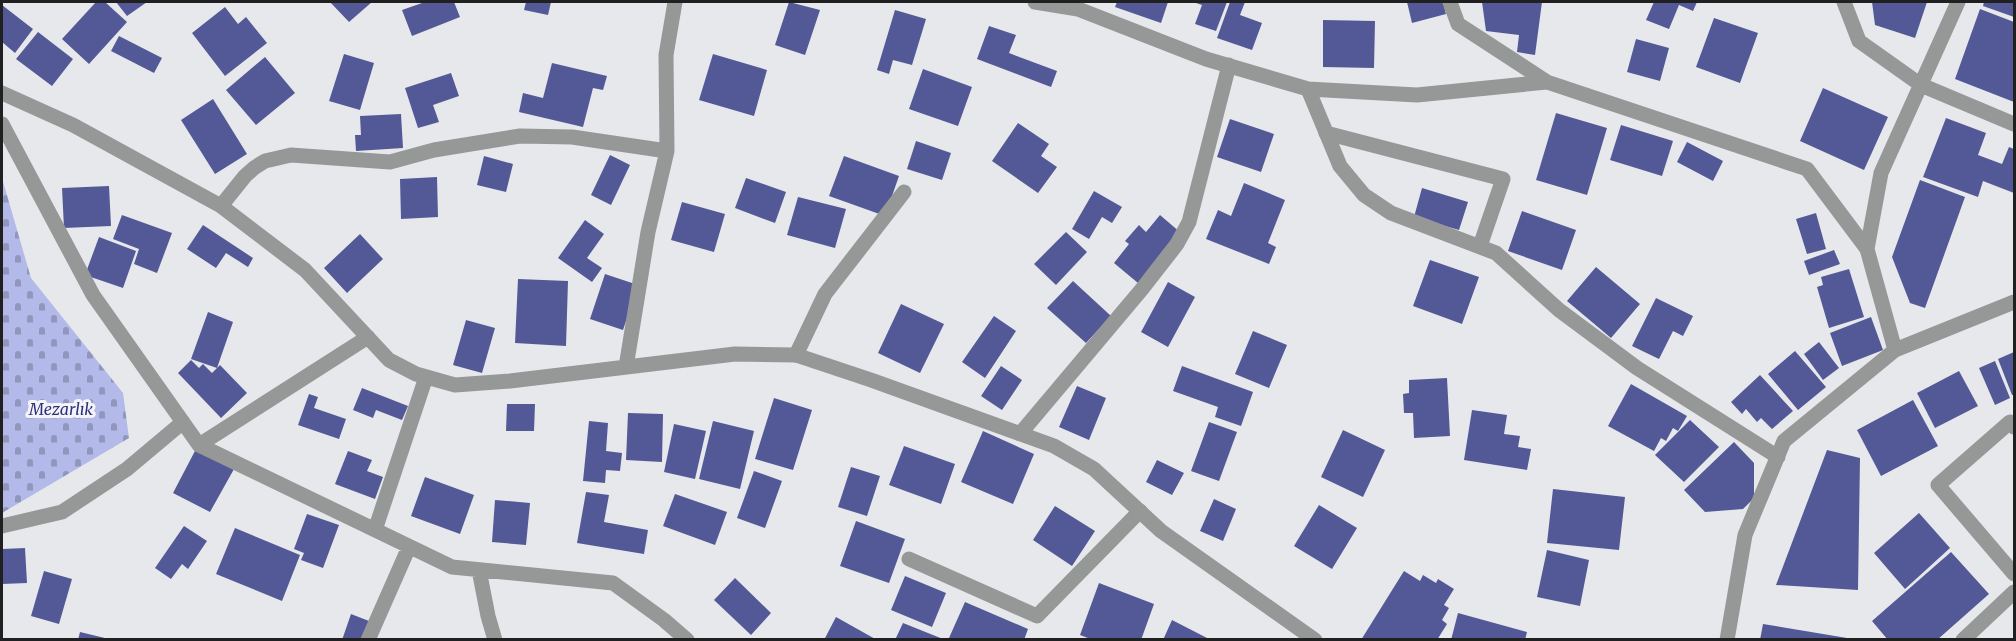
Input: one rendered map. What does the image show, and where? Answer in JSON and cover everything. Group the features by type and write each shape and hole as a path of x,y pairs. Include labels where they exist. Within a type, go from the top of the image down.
{"street":[{"path":"626,367 648,232 668,151 666,55 675,2"},
{"path":"1042,2 1078,9 1206,59 1308,88 1417,95 1547,82"},
{"path":"1450,2 1458,24 1547,82 1808,169 1867,249 1895,350"},
{"path":"1844,2 1859,41 1921,85 2014,124"},
{"path":"1867,249 1881,173 1958,2"},
{"path":"1020,434 1177,244 1189,222 1229,65"},
{"path":"1308,88 1340,166 1364,195 1391,213 1496,253 1559,310 1637,368 1778,457"},
{"path":"2,93 73,125 221,206 305,270 389,360 416,374 455,385 735,354 796,356 871,380 1054,446 1094,468 1161,531 1315,639"},
{"path":"2,124 93,296 199,445 452,567 612,583 687,639"},
{"path":"1326,133 1503,179 1480,246"},
{"path":"221,206 254,168 265,161 291,155 390,162 434,150 520,136 572,137 668,151"},
{"path":"796,356 825,294 904,192"},
{"path":"1727,639 1745,535 1784,441 1895,350 2014,302"},
{"path":"199,445 368,337"},
{"path":"375,530 426,377"},
{"path":"2,526 62,512 127,469 183,422"},
{"path":"2014,427 2010,422 1938,485 2014,574"},
{"path":"909,559 1037,616 1140,512"},
{"path":"368,639 409,547"},
{"path":"478,570 495,639"},
{"path":"1963,639 2014,592"}],"green space":[{"name":"Mezarlık","path":"2,178 31,278 123,393 129,438 2,513"}],"building":[{"path":"96,2 105,2 127,22 89,64 62,39"},
{"path":"116,2 147,2 127,16"},
{"path":"330,2 372,2 349,22"},
{"path":"425,2 454,2 460,17 412,36 402,10"},
{"path":"526,2 551,2 548,15 524,10"},
{"path":"789,2 820,10 805,55 775,45"},
{"path":"1117,2 1168,2 1161,23 1115,7"},
{"path":"1193,2 1227,2 1216,31 1195,24 1202,5"},
{"path":"1230,2 1245,2 1240,15 1262,23 1252,50 1217,38"},
{"path":"1407,2 1443,2 1446,14 1412,23"},
{"path":"1482,2 1542,2 1535,55 1517,52 1519,35 1486,31"},
{"path":"1654,2 1697,2 1693,11 1679,5 1669,29 1646,20"},
{"path":"1872,2 1927,2 1915,38 1875,25"},
{"path":"1984,2 2014,2 2014,17 1983,6"},
{"path":"2,5 33,29 15,53 2,42"},
{"path":"225,7 238,24 246,17 267,43 225,76 192,33"},
{"path":"1980,9 2014,22 2014,102 1955,79"},
{"path":"895,10 926,19 912,65 893,60 889,74 877,70"},
{"path":"1714,18 1758,33 1740,83 1696,67"},
{"path":"1323,20 1375,21 1374,68 1323,67"},
{"path":"989,26 1016,35 1009,53 1057,71 1051,87 977,59"},
{"path":"38,32 73,59 52,86 16,59"},
{"path":"119,36 162,58 154,73 111,51"},
{"path":"1636,39 1669,48 1660,81 1627,72"},
{"path":"344,54 374,63 360,110 329,101"},
{"path":"713,54 767,70 754,116 699,100"},
{"path":"265,57 295,93 256,125 226,90"},
{"path":"552,63 607,76 603,90 593,88 583,127 519,112 523,93 543,98"},
{"path":"923,69 972,87 958,126 909,109"},
{"path":"451,73 459,96 433,105 439,122 418,128 405,88"},
{"path":"1823,88 1888,117 1864,170 1800,141"},
{"path":"213,99 247,154 215,174 181,120"},
{"path":"1556,113 1607,128 1587,195 1536,180"},
{"path":"401,114 403,148 356,151 355,135 361,135 360,116"},
{"path":"1946,118 1986,133 1978,155 2002,164 2009,147 2014,149 2014,193 1983,181 1978,197 1923,177"},
{"path":"1230,119 1274,134 1261,172 1217,157"},
{"path":"1018,123 1049,144 1041,156 1057,167 1038,193 992,161"},
{"path":"1621,125 1673,141 1662,176 1610,160"},
{"path":"916,141 951,153 942,180 907,169"},
{"path":"1687,142 1723,161 1713,181 1677,162"},
{"path":"610,155 630,165 611,205 591,195"},
{"path":"484,156 513,164 506,192 477,185"},
{"path":"844,156 899,176 885,216 829,196"},
{"path":"437,177 438,217 401,219 400,179"},
{"path":"746,178 786,192 775,223 735,208"},
{"path":"1920,180 1965,197 1925,308 1910,303 1892,257"},
{"path":"1244,183 1285,200 1268,243 1276,247 1269,264 1206,239 1218,210 1231,216"},
{"path":"109,186 111,226 64,228 62,188"},
{"path":"1422,188 1468,202 1459,230 1414,217"},
{"path":"1094,191 1122,207 1112,223 1102,217 1089,239 1072,229"},
{"path":"798,197 846,209 835,248 787,235"},
{"path":"682,202 725,214 714,252 671,240"},
{"path":"1522,211 1576,230 1562,270 1508,251"},
{"path":"1816,213 1826,249 1807,254 1796,219"},
{"path":"122,215 172,233 157,273 134,264 139,249 113,239"},
{"path":"1160,215 1181,233 1138,283 1114,263 1129,244 1125,241 1139,225 1146,232"},
{"path":"585,220 604,234 587,258 602,268 592,282 558,258"},
{"path":"203,225 253,258 248,267 226,253 216,268 187,249"},
{"path":"1066,232 1087,252 1056,285 1034,264"},
{"path":"360,234 383,259 347,293 324,268"},
{"path":"99,237 136,251 123,288 85,275"},
{"path":"1834,250 1840,264 1809,275 1804,261"},
{"path":"1430,260 1479,277 1462,324 1413,306"},
{"path":"1596,267 1640,304 1611,338 1567,301"},
{"path":"1849,269 1864,317 1829,328 1817,287 1823,285 1821,277"},
{"path":"605,274 638,285 623,330 590,319"},
{"path":"518,279 568,281 566,346 515,343"},
{"path":"1073,281 1111,316 1086,343 1047,308"},
{"path":"1168,282 1195,297 1168,347 1141,332"},
{"path":"1656,298 1693,316 1683,336 1673,331 1659,359 1632,346"},
{"path":"901,304 944,324 920,373 878,353"},
{"path":"208,312 233,322 217,368 191,359"},
{"path":"994,316 1016,331 985,378 962,362"},
{"path":"1871,317 1883,350 1842,366 1830,333"},
{"path":"466,320 495,328 482,373 453,365"},
{"path":"1253,331 1287,345 1269,388 1235,374"},
{"path":"1819,342 1839,368 1823,380 1804,354"},
{"path":"1795,351 1826,387 1798,410 1768,374"},
{"path":"2014,352 2014,395 2012,395 1998,359"},
{"path":"191,360 199,368 203,364 212,373 220,365 247,393 221,418 178,373"},
{"path":"1995,361 2010,398 1995,405 1979,368"},
{"path":"1001,366 1022,380 1002,410 981,396"},
{"path":"1182,366 1253,392 1241,426 1215,417 1218,407 1173,391"},
{"path":"1959,371 1978,406 1935,428 1917,393"},
{"path":"1760,375 1793,411 1772,429 1761,418 1757,422 1746,409 1742,414 1731,402"},
{"path":"1447,378 1450,436 1414,438 1413,413 1404,413 1403,394 1409,393 1409,380"},
{"path":"1631,384 1687,416 1678,431 1673,428 1666,441 1661,438 1654,451 1608,426"},
{"path":"1077,386 1106,398 1089,440 1059,427"},
{"path":"362,388 408,406 402,420 376,410 373,418 353,410"},
{"path":"309,394 318,397 314,408 346,419 339,439 298,425"},
{"path":"774,398 812,410 793,470 755,459"},
{"path":"1913,400 1938,446 1881,476 1857,430"},
{"path":"507,404 535,404 534,431 506,431"},
{"path":"1472,410 1507,415 1504,434 1520,436 1518,447 1531,449 1527,470 1464,460"},
{"path":"628,413 663,414 662,462 626,460"},
{"path":"1690,420 1719,447 1684,482 1655,455"},
{"path":"589,421 608,423 606,451 622,453 620,471 606,470 605,483 583,481"},
{"path":"713,421 754,431 740,489 699,479"},
{"path":"1209,422 1237,432 1219,481 1191,471"},
{"path":"674,424 706,431 695,479 664,472"},
{"path":"1343,430 1385,450 1363,497 1321,477"},
{"path":"983,431 1034,454 1013,504 961,482"},
{"path":"1734,442 1754,463 1754,498 1743,509 1705,512 1684,490"},
{"path":"904,446 955,464 941,504 889,485"},
{"path":"196,449 234,469 210,512 173,493"},
{"path":"1827,450 1860,458 1858,590 1776,585"},
{"path":"348,451 372,460 367,471 383,477 375,499 335,484"},
{"path":"1157,460 1184,473 1172,495 1146,482"},
{"path":"851,467 880,476 867,516 838,507"},
{"path":"754,471 782,481 765,528 737,518"},
{"path":"425,477 474,495 460,534 411,516"},
{"path":"1553,489 1625,497 1619,550 1547,543"},
{"path":"586,492 609,495 604,522 648,530 644,554 577,543"},
{"path":"675,494 727,512 715,545 663,526"},
{"path":"1214,499 1236,509 1223,541 1200,531"},
{"path":"495,500 530,503 526,545 492,542"},
{"path":"1319,505 1357,528 1332,569 1294,546"},
{"path":"1055,506 1095,531 1072,566 1033,540"},
{"path":"1919,513 1950,548 1905,589 1874,553"},
{"path":"307,514 339,525 323,568 301,560 304,553 294,549"},
{"path":"856,521 905,539 889,583 840,566"},
{"path":"184,526 207,541 188,569 182,564 171,579 155,568"},
{"path":"235,528 300,555 282,601 216,574"},
{"path":"25,548 27,583 2,584 2,549"},
{"path":"1547,550 1589,560 1580,606 1537,597"},
{"path":"1951,552 1989,594 1937,640 1888,640 1872,621"},
{"path":"44,571 72,579 59,624 31,616"},
{"path":"1404,571 1420,581 1423,575 1436,583 1438,579 1454,589 1444,605 1449,608 1442,620 1447,624 1437,640 1361,640"},
{"path":"905,576 946,593 932,627 891,610"},
{"path":"735,578 771,613 751,635 714,600"},
{"path":"1099,583 1154,604 1141,640 1093,640 1080,635"},
{"path":"965,602 1028,629 1024,640 949,638"},
{"path":"1458,613 1527,632 1525,640 1451,640"},
{"path":"351,614 369,621 363,640 342,640"},
{"path":"836,617 877,640 824,640"},
{"path":"1172,620 1211,640 1163,640"},
{"path":"903,623 943,639 943,640 895,640"},
{"path":"1763,624 1847,638 1847,640 1760,640"},
{"path":"80,632 109,639 109,640 78,640"}]}
